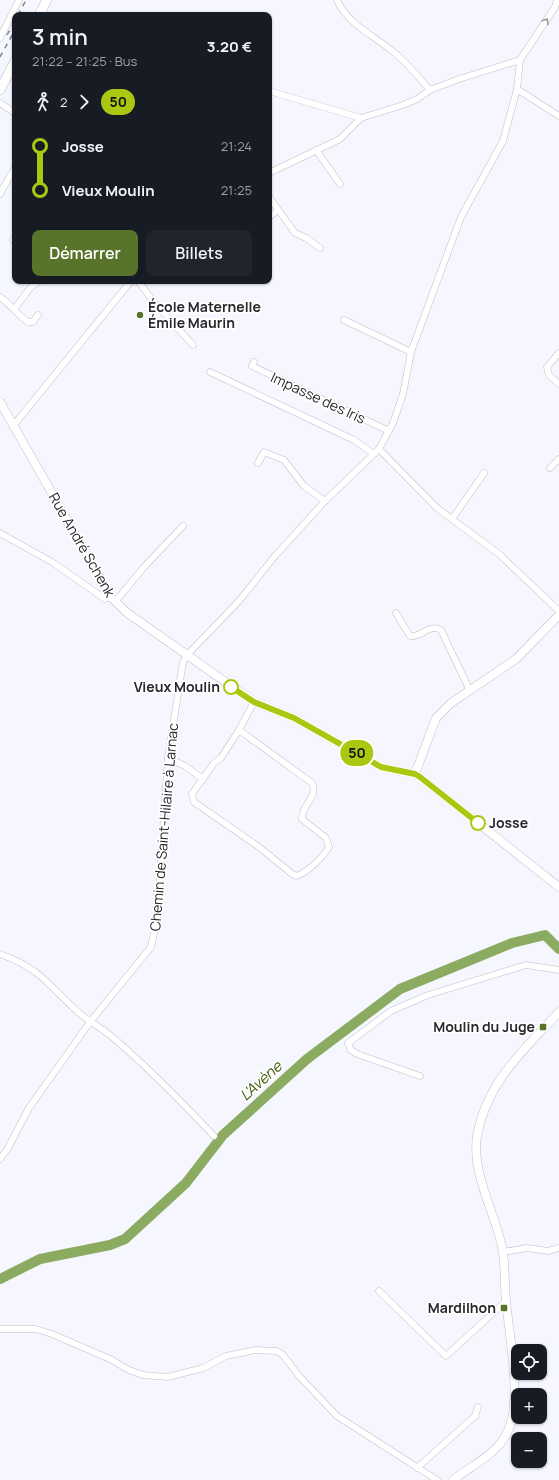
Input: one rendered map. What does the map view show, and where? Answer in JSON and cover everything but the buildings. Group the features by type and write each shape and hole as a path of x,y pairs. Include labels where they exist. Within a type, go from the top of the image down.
{"main road":[{"path":"41,12 47,0"},
{"path":"0,90 12,67"}],"street":[{"path":"13,12 19,0"},
{"path":"337,0 342,11 352,21 392,50 430,90"},
{"path":"272,172 340,139 361,118 403,105 417,99 430,90 459,79 520,60 534,41 555,7 557,0"},
{"path":"0,38 12,14"},
{"name":"Chemin de Saint-Hilaire à Larnac","path":"0,1159 8,1148 29,1108 90,1022 151,947 156,919 168,758 183,662 187,655 239,601 275,556 325,501 379,449 389,431 403,394 411,352 463,213 503,141 517,89 520,60"},
{"path":"517,89 559,116"},
{"path":"272,92 361,118"},
{"path":"0,103 12,111"},
{"path":"316,150 340,184"},
{"path":"0,194 12,172"},
{"path":"272,201 295,233 306,238 320,248"},
{"path":"272,215 278,210"},
{"path":"15,308 35,284"},
{"path":"13,426 129,284"},
{"path":"140,284 153,301 193,345"},
{"path":"0,297 15,308 18,314 30,323 38,315"},
{"path":"344,320 411,352"},
{"path":"559,353 547,367 549,375 559,384"},
{"name":"Impasse des Iris","path":"254,362 252,366 389,431"},
{"path":"210,372 228,384 354,440 374,454"},
{"name":"Rue André Schenk","path":"0,402 113,599 126,612 254,702 294,718 381,767 415,774 559,887"},
{"path":"379,449 437,508 499,554 559,611"},
{"path":"258,463 264,452 284,460 304,486 325,501"},
{"path":"550,468 559,459"},
{"path":"452,519 484,473"},
{"path":"0,533 52,562 105,599 113,599 183,526"},
{"path":"396,613 410,636 414,637 433,628 438,628 441,630 470,691"},
{"path":"415,774 436,718 451,703 505,668 525,651 559,615"},
{"path":"239,730 312,783 314,793 302,813 302,819 326,838 329,847 326,852 301,874 296,876 259,847 194,802 192,794 214,763 221,758 239,730 254,702"},
{"path":"168,758 185,766 203,779"},
{"path":"0,954 33,970 90,1022 111,1036 160,1079 214,1136"},
{"path":"420,1076 356,1054 351,1050 348,1043 391,1011 428,995 526,965 559,970"},
{"path":"453,1480 494,1451 508,1432 512,1420 514,1373 506,1301 503,1252 482,1180 478,1136 492,1091 502,1075 559,1012"},
{"path":"503,1252 527,1248 548,1250 559,1248"},
{"path":"380,1291 446,1356 506,1301"},
{"path":"0,1329 36,1329 52,1334 110,1359 129,1370 143,1375 168,1377 203,1368 226,1356 256,1350 277,1351 283,1355 299,1376 337,1416 437,1480"},
{"path":"418,1468 475,1416 478,1407"}],"waterway":[{"name":"L'Avène","path":"0,1279 40,1259 110,1245 125,1239 186,1183 223,1135 307,1059 400,989 512,943 545,935 559,949"}],"railway":[{"path":"20,12 26,0"},
{"path":"7,35 12,26"},
{"path":"0,57 12,35"}],"bus line":[{"name":"50","path":"231,687 254,702 294,718 381,767 415,774 478,823"}],"place":[{"name":"École Maternelle Émile Maurin","path":"140,315"},
{"name":"Vieux Moulin","path":"231,687"},
{"name":"Josse","path":"478,823"},
{"name":"Moulin du Juge","path":"543,1027"},
{"name":"Mardilhon","path":"504,1308"}]}
